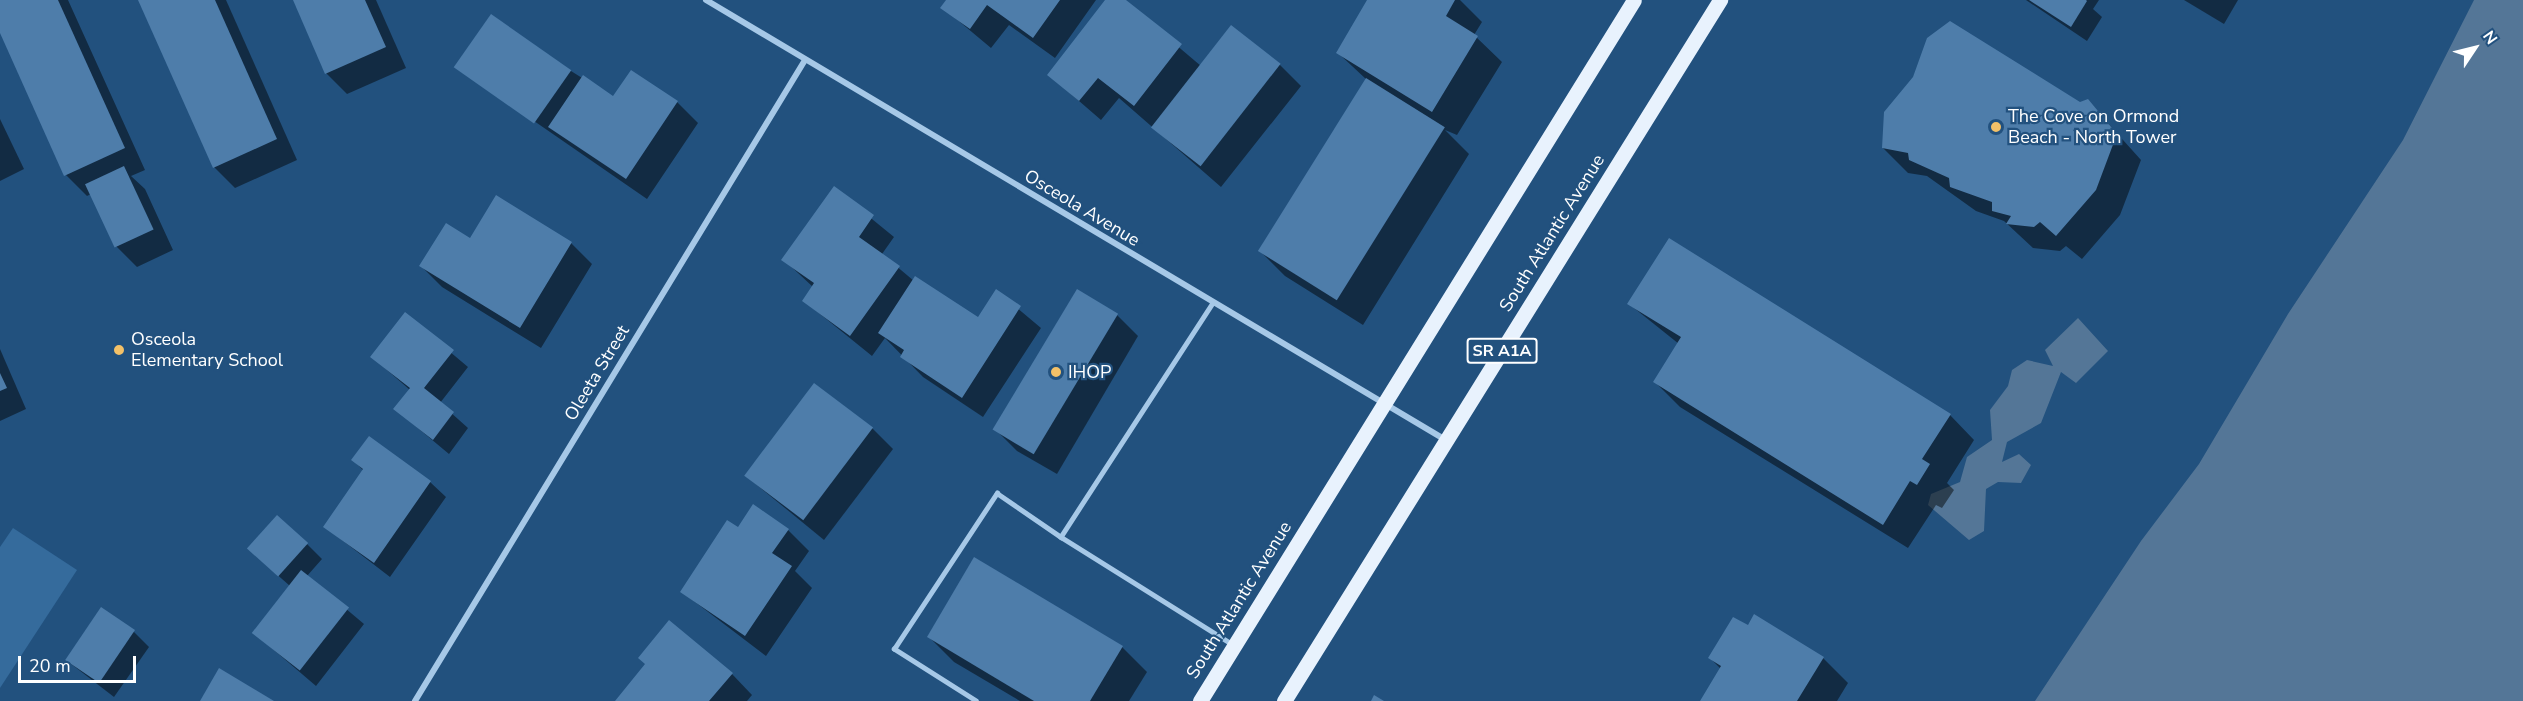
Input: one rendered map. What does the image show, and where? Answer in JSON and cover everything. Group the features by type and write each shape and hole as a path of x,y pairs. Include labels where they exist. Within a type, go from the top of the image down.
{"main road":[{"name":"South Atlantic Avenue","path":"1200,701 1634,0"},
{"name":"South Atlantic Avenue","path":"1284,701 1444,439 1720,0"}],"street":[{"name":"Osceola Avenue","path":"706,0 1444,439"},
{"name":"Oleeta Street","path":"415,701 805,60"}],"lane":[{"path":"1061,537 1213,303"},
{"path":"976,701 894,649 997,493 1061,537 1234,645"}],"shaded area":[{"path":"2474,0 2523,0 2523,701 2035,701 2141,541 2199,464 2288,314 2403,140"},
{"path":"2078,318 2108,351 2076,383 2061,372 2041,423 2007,442 2002,462 2019,454 2031,465 2021,483 1998,482 1986,489 1984,531 1969,540 1928,505 1931,494 1960,482 1967,457 1992,440 1990,410 2008,386 2012,370 2027,360 2053,366 2045,350"},
{"path":"13,528 77,570 0,688 0,547"}],"building":[{"path":"0,0 58,0 125,148 64,176 0,33"},
{"path":"138,0 215,0 277,139 213,168"},
{"path":"293,0 365,0 386,47 325,74"},
{"path":"946,0 1060,0 1033,38 987,5 970,29 940,8"},
{"path":"1105,0 1126,0 1182,44 1134,106 1098,78 1079,101 1047,75"},
{"path":"1367,0 1455,0 1446,16 1478,36 1432,112 1336,53"},
{"path":"2029,0 2086,0 2087,1 2071,27"},
{"path":"491,14 571,70 534,123 454,67"},
{"name":"The Cove on Ormond Beach - North Tower","path":"1950,21 2080,102 2088,99 2117,134 2096,190 2056,236 2040,222 2034,227 2006,224 2011,216 1992,211 1992,202 1950,187 1949,178 1909,160 1908,153 1882,148 1884,112 1913,77 1927,38"},
{"path":"1231,25 1281,64 1201,166 1151,127"},
{"path":"631,70 678,101 626,179 548,127 583,75 613,96"},
{"path":"1366,78 1445,127 1337,300 1258,251"},
{"path":"124,166 154,229 115,248 85,184"},
{"path":"834,186 874,215 859,237 900,266 850,336 802,301 814,283 781,260"},
{"path":"496,195 572,242 520,328 419,266 446,223 470,238"},
{"path":"1669,238 1951,414 1922,459 1930,464 1917,485 1910,481 1883,525 1653,382 1681,337 1627,304"},
{"path":"915,276 978,317 996,289 1021,306 962,398 900,357 904,350 878,333"},
{"name":"IHOP","path":"1077,289 1118,314 1034,454 993,430"},
{"path":"405,312 454,350 424,388 454,412 433,440 393,409 410,388 370,357"},
{"path":"0,373 7,388 0,391"},
{"path":"814,383 873,428 803,520 744,476"},
{"path":"369,436 431,481 374,563 323,527 363,469 351,460"},
{"path":"753,504 789,529 772,553 792,566 745,636 680,592 727,520 738,527"},
{"path":"277,515 308,543 278,577 247,548"},
{"path":"974,557 1123,646 1090,701 1034,701 927,637"},
{"path":"301,570 349,608 300,671 252,633"},
{"path":"101,607 135,630 99,683 65,660"},
{"path":"1754,614 1824,657 1797,701 1700,701 1721,666 1708,658 1733,617 1748,625"},
{"path":"669,620 733,673 709,701 615,701 645,664 638,658"},
{"path":"219,668 274,701 200,701"},
{"path":"1374,695 1384,701 1371,701"}],"place":[{"name":"The Cove on Ormond Beach - North Tower","path":"1996,127"},
{"name":"Osceola Elementary School","path":"119,350"},
{"name":"IHOP","path":"1056,372"}]}
